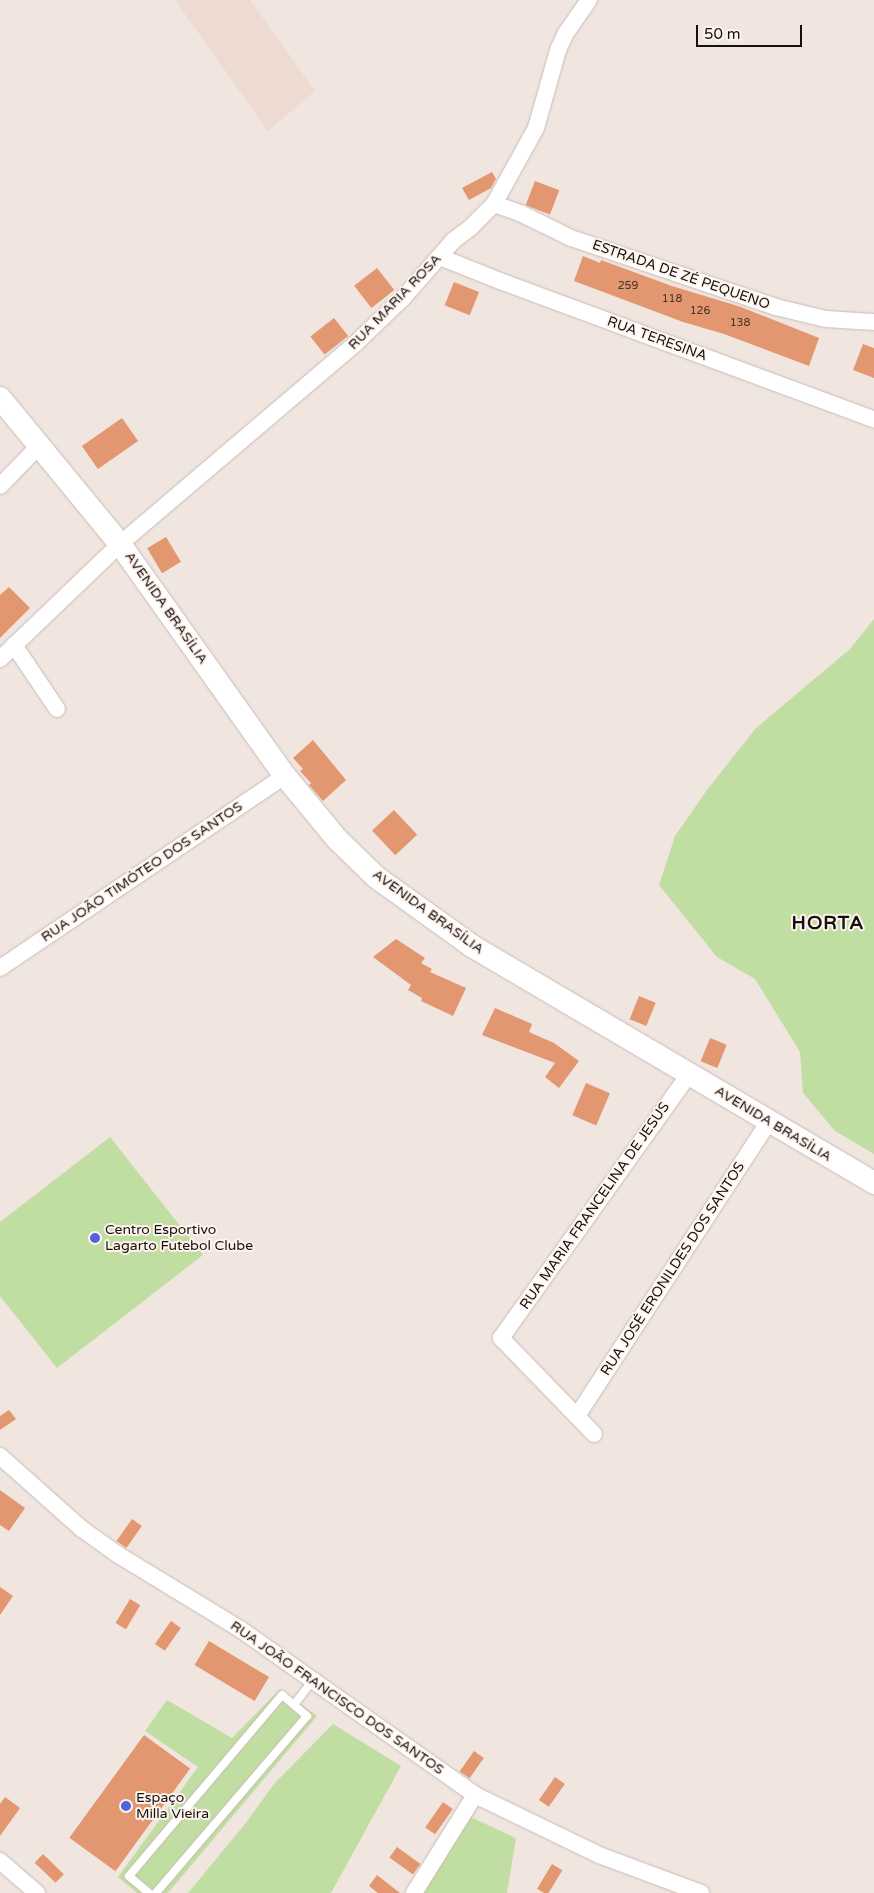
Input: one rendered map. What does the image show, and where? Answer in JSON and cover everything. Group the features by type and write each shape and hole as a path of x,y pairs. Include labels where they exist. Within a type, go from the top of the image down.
{"main road":[{"name":"AVENIDA BRASÍLIA","path":"0,398 120,544 285,776 337,839 376,877 472,946 874,1183"}],"street":[{"name":"RUA MARIA ROSA","path":"0,659 120,544 315,380 403,298 454,240 471,227 494,204 536,128 558,50 566,33 588,0"},
{"name":"ESTRADA DE ZÉ PEQUENO","path":"494,204 520,213 571,238 776,307 826,320 874,322"},
{"name":"RUA TERESINA","path":"440,257 500,281 874,419"},
{"path":"0,486 39,446"},
{"path":"14,645 57,709"},
{"name":"RUA JOÃO TIMÓTEO DOS SANTOS","path":"0,968 285,776"},
{"name":"RUA MARIA FRANCELINA DE JESUS","path":"577,1416 501,1338 689,1074"},
{"name":"RUA JOSÉ ERONILDES DOS SANTOS","path":"577,1416 769,1122"},
{"path":"577,1416 594,1434"},
{"name":"RUA JOÃO FRANCISCO DOS SANTOS","path":"0,1456 82,1529 117,1554 240,1629 475,1794 599,1855 702,1893"},
{"path":"414,1893 475,1794"},
{"path":"0,1861 36,1893"}],"lane":[{"path":"294,1705 312,1680"},
{"path":"149,1893 128,1876 282,1696 307,1716 156,1893"}],"shaded area":[{"path":"175,0 250,0 315,91 268,131"}],"green space":[{"path":"874,619 874,1154 835,1131 803,1093 800,1052 755,979 717,957 659,885 675,836 707,790 756,728 850,649"},
{"name":"Centro Esportivo Lagarto Futebol Clube","path":"110,1137 203,1255 57,1368 0,1296 0,1222"},
{"path":"280,1689 317,1716 168,1893 137,1893 118,1877 198,1767 145,1731 167,1700 232,1738"},
{"path":"333,1724 401,1766 331,1893 188,1893 245,1824 274,1784"},
{"path":"464,1814 516,1838 507,1893 417,1893"}],"building":[{"path":"492,172 496,179 491,188 469,200 462,188"},
{"path":"535,181 559,190 550,215 526,205"},
{"path":"583,256 600,263 601,260 672,286 741,307 819,338 809,366 574,281"},
{"path":"377,268 394,290 371,308 354,286"},
{"path":"454,282 479,292 470,315 445,305"},
{"path":"334,318 348,336 325,355 310,336"},
{"path":"863,344 874,348 874,378 853,370"},
{"path":"122,418 138,441 98,469 82,446"},
{"path":"166,537 181,562 162,573 147,548"},
{"path":"9,587 30,608 0,638 0,595"},
{"path":"313,740 346,780 323,801 309,785 311,783 300,771 303,769 293,758"},
{"path":"394,810 417,835 395,855 372,830"},
{"path":"396,939 425,958 421,963 432,969 430,972 466,988 453,1016 421,1001 422,998 408,990 411,985 373,957"},
{"path":"639,996 656,1003 646,1026 630,1019"},
{"path":"495,1008 532,1024 529,1032 554,1043 579,1061 559,1088 545,1077 555,1063 482,1035"},
{"path":"710,1038 727,1045 717,1068 701,1061"},
{"path":"586,1083 610,1093 596,1125 572,1115"},
{"path":"9,1410 16,1419 0,1430 0,1416"},
{"path":"0,1490 25,1508 9,1531 0,1525"},
{"path":"132,1519 142,1526 126,1548 117,1541"},
{"path":"0,1587 13,1596 0,1615"},
{"path":"130,1599 140,1605 126,1629 116,1623"},
{"path":"171,1621 181,1628 165,1651 155,1644"},
{"path":"209,1641 269,1677 255,1701 195,1665"},
{"name":"Espaço Milla Vieira","path":"144,1735 190,1769 115,1871 69,1838"},
{"path":"474,1751 484,1758 469,1778 460,1771"},
{"path":"555,1777 565,1784 549,1807 539,1800"},
{"path":"5,1797 20,1808 0,1836 0,1804"},
{"path":"443,1802 453,1809 435,1834 425,1827"},
{"path":"397,1847 420,1864 413,1875 389,1858"},
{"path":"43,1854 64,1874 56,1883 35,1863"},
{"path":"552,1864 562,1870 549,1893 544,1893 537,1889"},
{"path":"377,1875 400,1893 378,1893 369,1886"}],"place":[{"name":"Centro Esportivo Lagarto Futebol Clube","path":"95,1238"},
{"name":"Espaço Milla Vieira","path":"126,1806"}],"district":[{"name":"HORTA","path":"828,924"}]}
